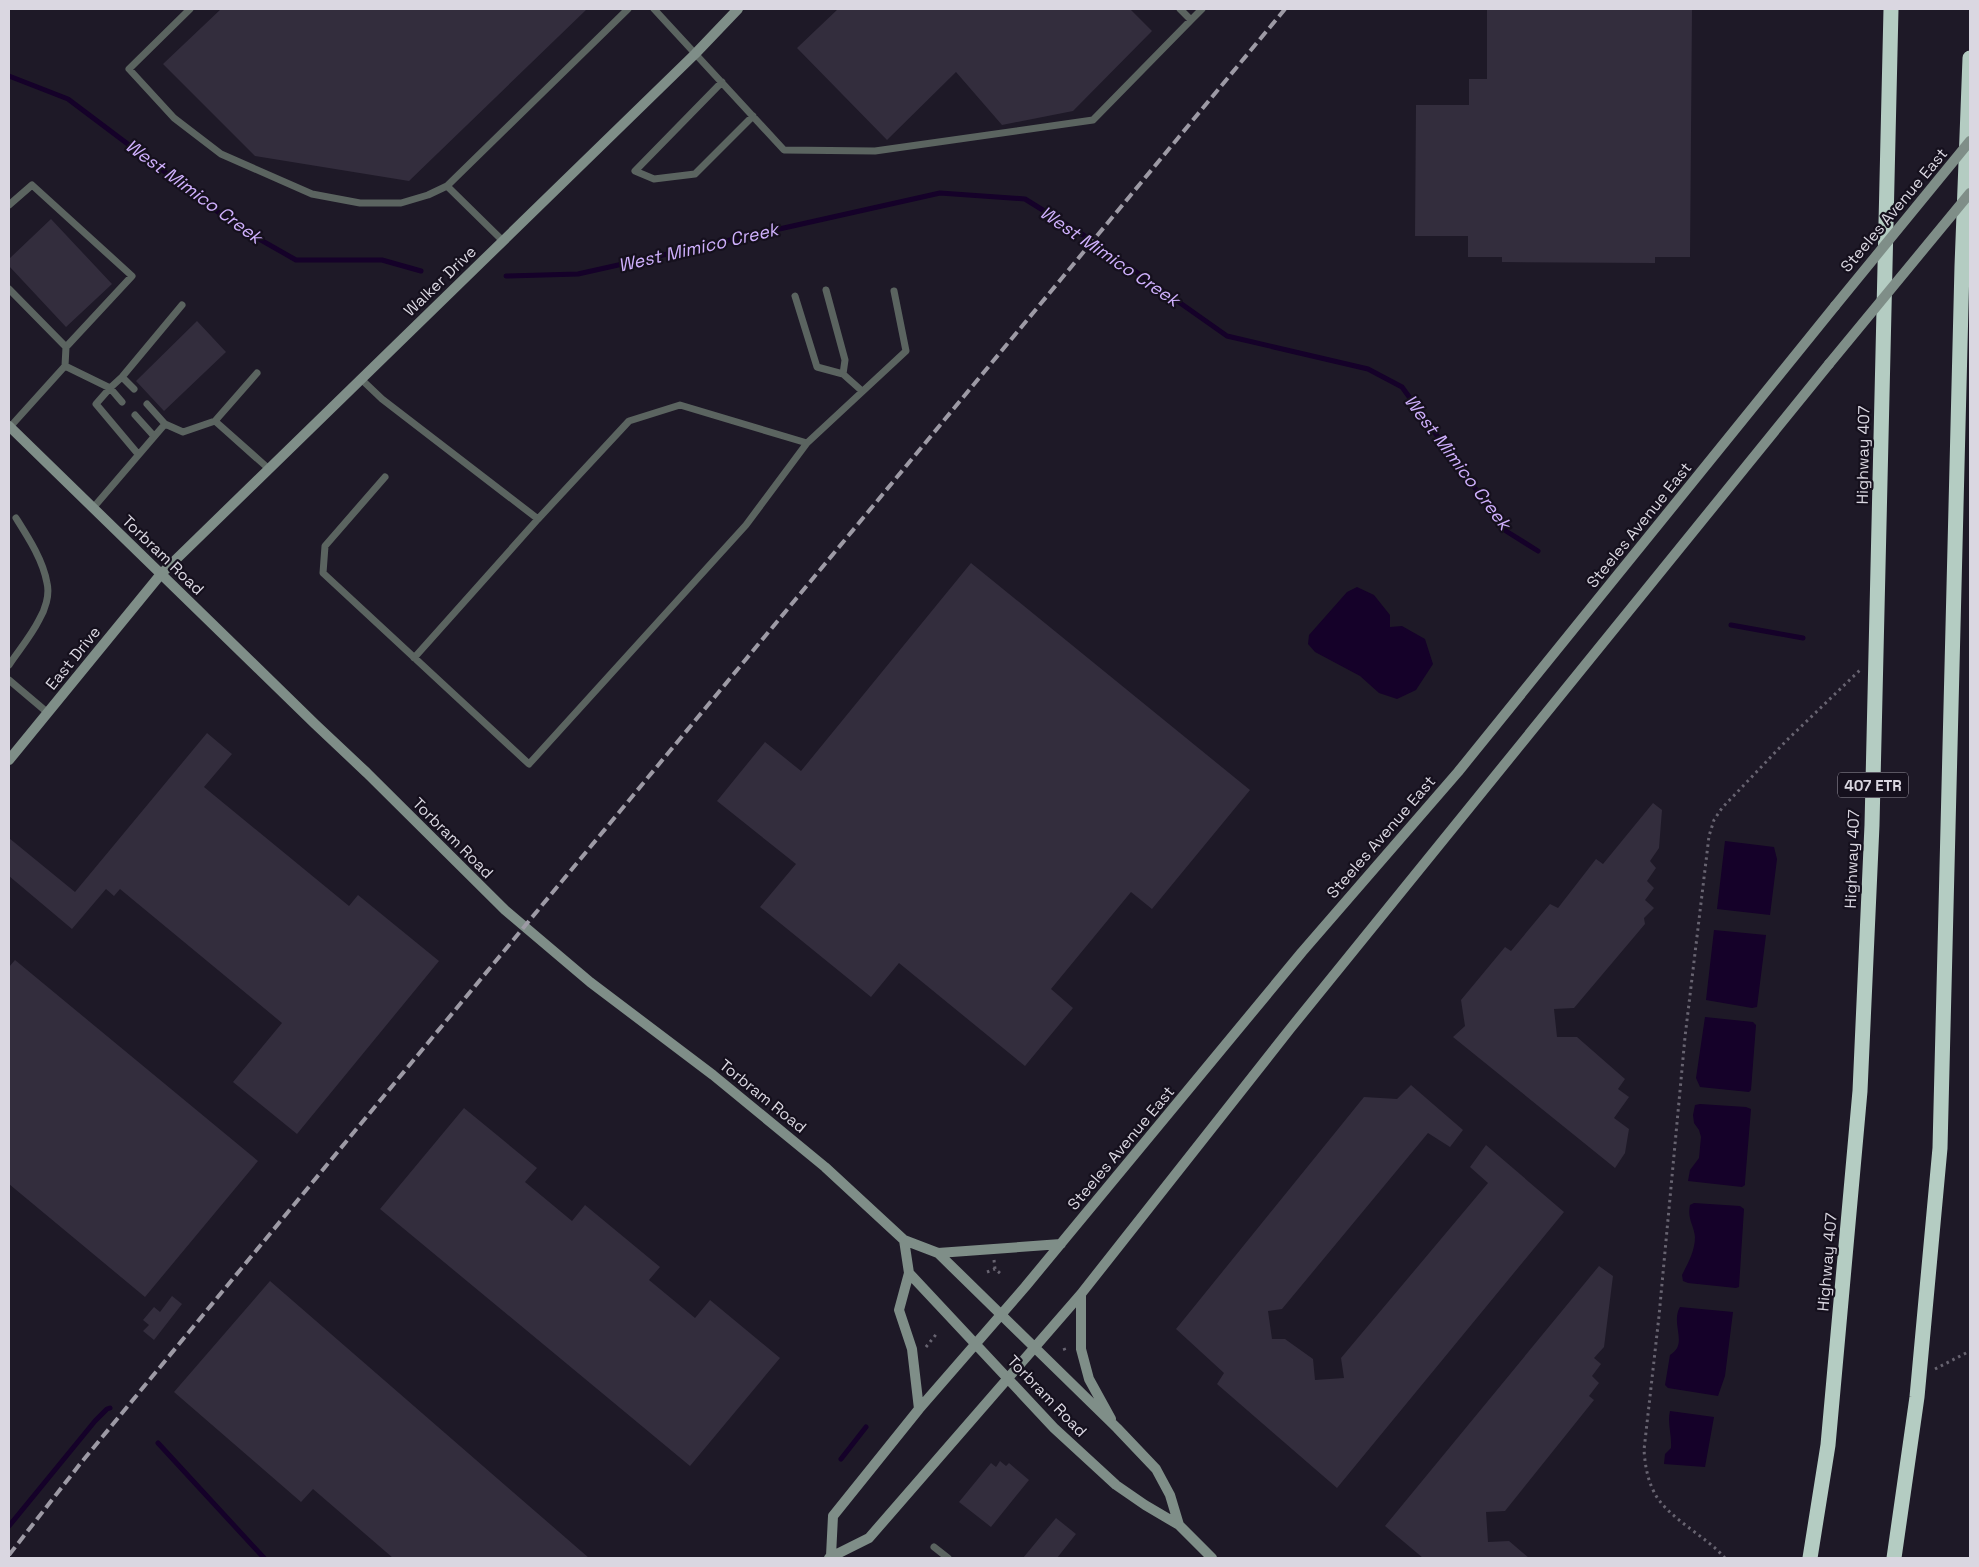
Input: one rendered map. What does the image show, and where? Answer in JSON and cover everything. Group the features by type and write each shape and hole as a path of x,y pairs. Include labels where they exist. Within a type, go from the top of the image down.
{"highway":[{"name":"Highway 407","path":"1810,1558 1828,1445 1860,1091 1872,825 1891,9"},
{"path":"1894,1558 1918,1378 1940,1148 1962,266 1970,58"}],"main road":[{"name":"Walker Drive","path":"161,574 695,54 736,9"},
{"name":"Steeles Avenue East","path":"830,1557 833,1516 919,1410 1061,1244 1296,960 1458,772 1970,141"},
{"name":"Steeles Avenue East","path":"830,1557 869,1538 1081,1294 1284,1037 1829,364 1970,193"},
{"name":"Torbram Road","path":"10,426 367,773 511,916 590,982 713,1075 825,1167 904,1240 938,1253 1117,1428 1156,1469 1170,1495 1179,1524"},
{"name":"East Drive","path":"9,760 161,574"},
{"path":"904,1240 909,1273 899,1310 912,1349 919,1410"},
{"path":"938,1253 1061,1244"},
{"name":"Torbram Road","path":"909,1273 1054,1428 1116,1485 1145,1505 1179,1524 1212,1558"},
{"path":"1081,1294 1082,1348 1089,1379 1117,1428"}],"lane":[{"path":"190,9 129,69 174,118 220,154 312,194 360,203 401,203 428,195 447,186 628,9"},
{"path":"654,9 784,150 857,151 875,151 1093,120 1202,9"},
{"path":"1180,9 1191,20"},
{"path":"722,82 635,170 654,179 695,174 753,116"},
{"path":"9,205 32,185 132,276 66,346 65,366 10,426"},
{"path":"447,186 503,241"},
{"path":"9,289 66,346"},
{"path":"826,290 844,360 843,374"},
{"path":"385,477 325,546 323,573 529,764 746,526 807,442 906,351 894,291"},
{"path":"796,296 817,367 843,374 862,391"},
{"path":"138,454 96,404 122,377 182,305"},
{"path":"65,366 110,388 122,402"},
{"path":"147,404 164,424 183,432 215,421 257,373"},
{"path":"122,377 134,389"},
{"path":"361,379 382,400 538,519"},
{"path":"414,658 538,519 629,421 680,405 807,442"},
{"path":"135,415 153,435"},
{"path":"215,421 269,469"},
{"path":"93,508 164,424"},
{"path":"9,665 39,621 48,596 48,584 43,570 26,532 16,518"},
{"path":"9,680 48,713"},
{"path":"934,1546 948,1558"}],"path":[{"path":"1725,1558 1668,1509 1654,1493 1646,1468 1644,1450 1659,1316 1685,1037 1709,836 1714,820 1726,804 1787,740 1876,655"},
{"path":"993,1260 995,1269 1001,1274"},
{"path":"987,1272 995,1269"},
{"path":"926,1348 938,1332"},
{"path":"1064,1348 1066,1353"},
{"path":"1918,1378 1970,1351"}],"shaded area":[{"path":"1357,587 1374,595 1390,615 1390,627 1402,626 1425,639 1433,664 1416,690 1397,699 1379,693 1360,676 1315,652 1308,644 1309,635 1347,592"},
{"path":"1725,841 1774,847 1777,859 1770,915 1717,909"},
{"path":"1714,930 1766,935 1757,1007 1752,1008 1706,1000"},
{"path":"1705,1017 1753,1022 1756,1025 1751,1090 1749,1092 1700,1087 1696,1078"},
{"path":"1695,1105 1746,1107 1751,1109 1745,1185 1742,1187 1688,1181 1690,1170 1699,1158 1701,1137 1694,1123 1693,1115"},
{"path":"1694,1203 1740,1206 1744,1209 1739,1287 1683,1281 1682,1275 1691,1257 1695,1242 1689,1214 1690,1205"},
{"path":"1680,1307 1733,1312 1725,1376 1718,1396 1668,1388 1665,1385 1670,1355 1678,1345 1677,1313"},
{"path":"1670,1411 1714,1417 1705,1467 1664,1464 1665,1454 1671,1448"}],"building":[{"path":"221,9 587,9 409,181 255,156 163,64"},
{"path":"838,9 1130,9 1152,31 1073,111 1002,125 956,72 887,140 797,48"},
{"path":"1487,9 1692,9 1690,257 1655,257 1655,263 1502,262 1502,257 1468,257 1468,236 1415,236 1416,105 1469,105 1469,79 1487,79"},
{"path":"51,219 112,284 66,327 9,266 9,259"},
{"path":"197,321 226,352 164,411 136,381"},
{"path":"971,563 1250,790 1152,909 1131,892 1051,989 1073,1008 1025,1066 899,963 871,997 760,907 796,864 717,801 765,742 801,771"},
{"path":"207,733 232,754 204,787 349,906 358,895 439,961 297,1134 233,1082 282,1023 120,889 114,896 106,889 72,929 9,876 9,838 75,892"},
{"path":"1653,803 1662,810 1659,848 1650,861 1656,868 1647,881 1654,888 1645,900 1654,908 1644,918 1645,924 1574,1008 1554,1009 1557,1037 1577,1037 1625,1079 1618,1089 1629,1097 1614,1118 1629,1129 1625,1153 1615,1168 1453,1037 1465,1026 1461,1000 1505,947 1511,951 1550,904 1558,908 1596,859 1603,864"},
{"path":"15,960 258,1161 145,1297 9,1184 9,967"},
{"path":"1411,1085 1463,1130 1450,1147 1428,1133 1282,1309 1268,1311 1272,1339 1285,1339 1313,1359 1315,1380 1344,1378 1341,1358 1488,1183 1470,1167 1486,1145 1564,1212 1337,1488 1217,1384 1224,1373 1176,1329 1364,1097 1397,1099"},
{"path":"464,1108 537,1168 525,1182 572,1221 585,1205 660,1267 649,1280 695,1318 710,1300 780,1358 690,1466 380,1209"},
{"path":"1599,1266 1613,1276 1604,1347 1594,1358 1601,1364 1592,1376 1599,1383 1589,1396 1594,1400 1505,1511 1486,1512 1488,1542 1509,1541 1529,1558 1423,1558 1385,1526"},
{"path":"270,1281 589,1558 393,1558 313,1489 301,1502 174,1392"},
{"path":"172,1296 182,1304 154,1340 143,1331 149,1325 143,1320 154,1307 160,1312"},
{"path":"1000,1461 1006,1466 1009,1463 1029,1480 991,1527 959,1502 991,1463 996,1467"},
{"path":"1056,1518 1076,1534 1057,1558 1023,1558"}],"waterway":[{"name":"West Mimico Creek","path":"9,76 68,99 238,227 296,260 382,260 421,271"},
{"name":"West Mimico Creek","path":"506,276 578,274 940,193 1025,199 1088,238 1227,336 1368,369 1402,387 1506,531 1538,551"},
{"name":"West Mimico Creek","path":"1731,625 1803,638"},
{"path":"9,1526 95,1421 110,1408"},
{"path":"841,1459 866,1427"},
{"path":"158,1443 264,1558"}],"railway":[{"path":"9,1555 80,1464 1285,9"}]}
